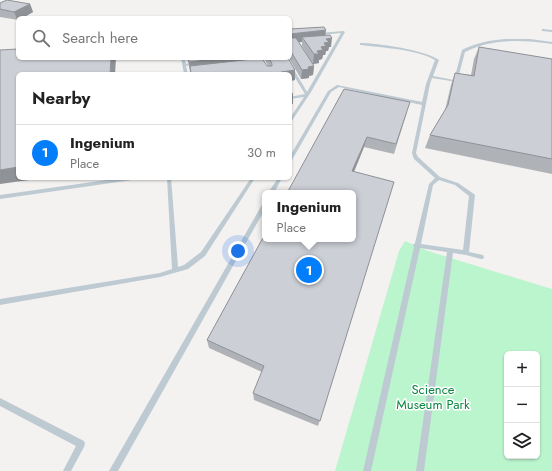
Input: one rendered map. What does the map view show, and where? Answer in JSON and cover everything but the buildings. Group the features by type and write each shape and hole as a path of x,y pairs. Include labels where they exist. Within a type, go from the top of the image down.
{"lane":[{"path":"543,30 552,31"},
{"path":"292,118 343,32 312,34"},
{"path":"432,76 456,81 464,51 472,46 510,40 531,40 552,43"},
{"path":"331,42 337,41"},
{"path":"361,44 434,57 437,60 428,84 414,153 416,158 438,178 450,180 462,186 472,195 466,253"},
{"path":"183,60 186,72"},
{"path":"286,60 307,95"},
{"path":"184,65 199,63"},
{"path":"314,70 318,76"},
{"path":"292,157 330,91 338,86 424,104"},
{"path":"292,98 307,95"},
{"path":"368,471 430,184 438,178"},
{"path":"0,197 118,180"},
{"path":"169,180 175,270"},
{"path":"0,302 160,275 186,267 203,254 252,180"},
{"path":"273,190 279,180"},
{"path":"113,471 262,209"},
{"path":"416,245 466,253 481,257"},
{"path":"420,471 450,251"},
{"path":"0,402 81,444 68,471"}],"green space":[{"name":"Science Museum Park","path":"405,241 428,251 552,289 552,471 335,471 399,251"}],"place":[{"name":"Ingenium","path":"309,270"}]}
